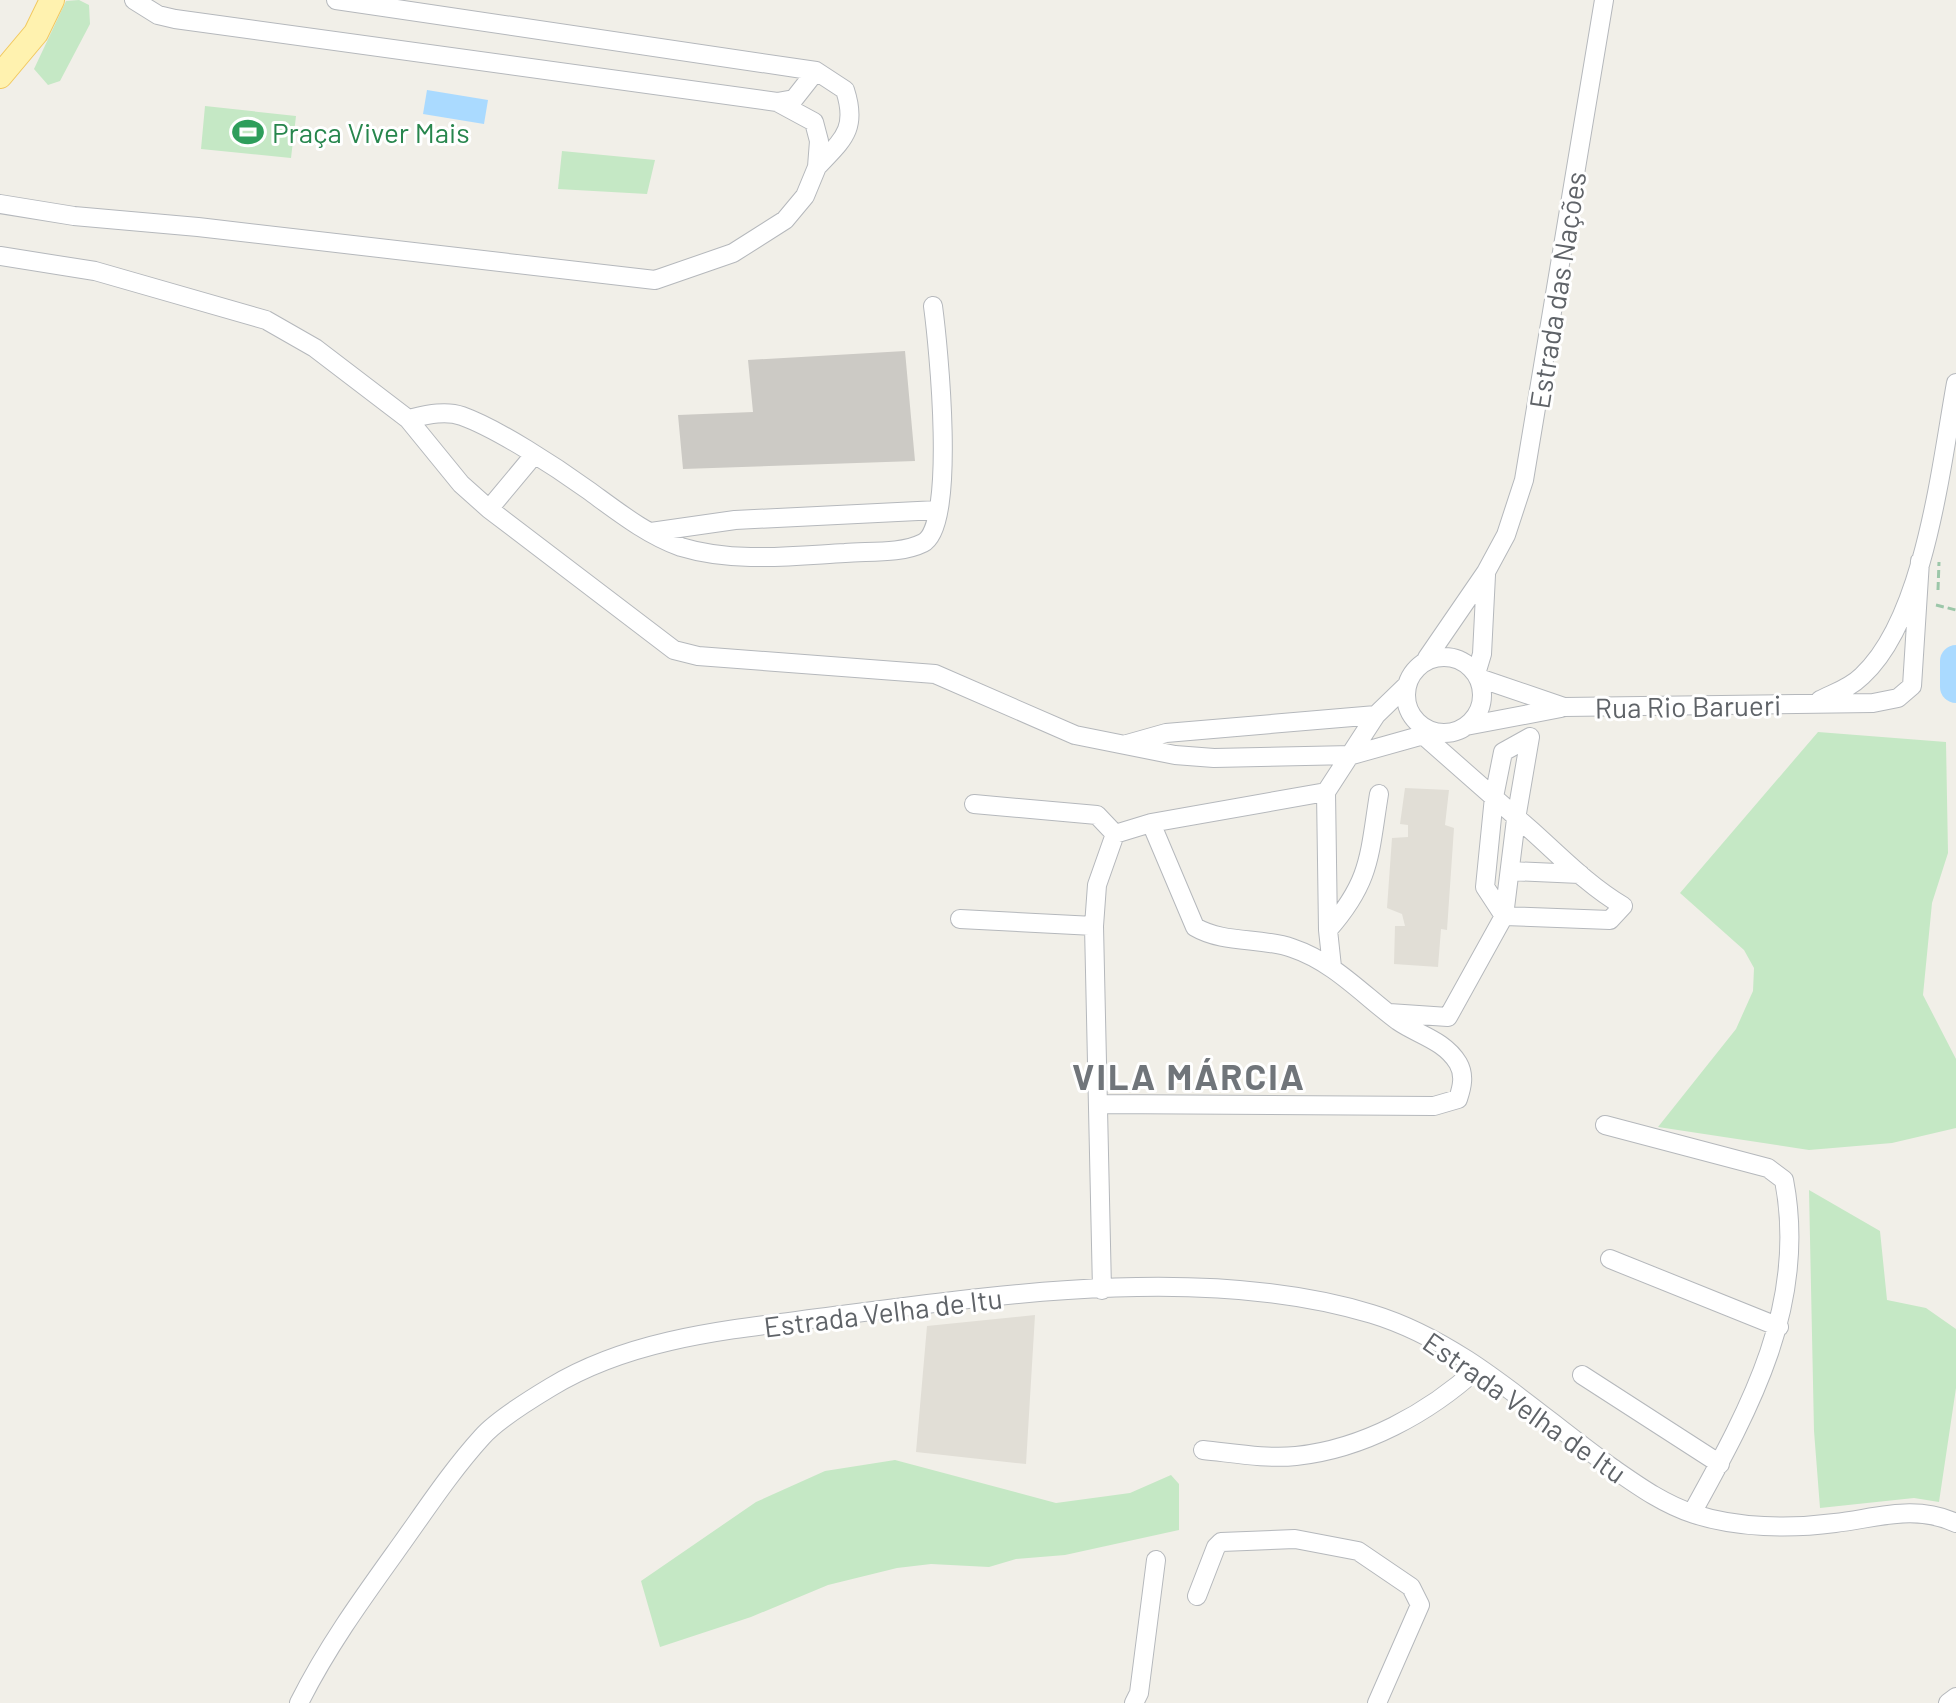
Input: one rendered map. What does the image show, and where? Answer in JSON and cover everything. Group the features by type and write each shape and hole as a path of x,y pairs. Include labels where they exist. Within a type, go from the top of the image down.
{"main road":[{"path":"0,76 36,33 52,0"}],"street":[{"path":"336,0 816,71 845,90 851,121 843,138 817,167"},
{"name":"Estrada das Nações","path":"1427,658 1486,572 1506,535 1524,480 1604,0"},
{"path":"144,3 175,19 777,102 794,99 816,71"},
{"path":"0,204 74,216 198,227 655,280 733,253 785,220 805,196 817,167 819,141 814,122 777,102"},
{"path":"0,256 95,271 266,320 315,348 408,419 461,484 489,509 674,650 709,657 935,674 1075,735 1214,758 1352,755 1428,734 1456,731 1474,719 1483,699 1478,676 1457,659 1427,658 1407,685 1376,715 1352,755 1326,792 1328,930 1332,967"},
{"path":"408,419 438,413 461,415 534,455 651,532 679,546 762,557 899,549 925,543 936,529 943,473 933,306"},
{"path":"1812,704 1849,687 1872,666 1903,613 1920,561 1956,383"},
{"path":"489,509 534,455"},
{"path":"651,532 735,520 938,510"},
{"name":"Rua Rio Barueri","path":"1466,726 1564,707 1873,703 1898,698 1912,686 1920,561"},
{"name":"Estrada das Nações","path":"1478,676 1486,572"},
{"name":"Rua Rio Barueri","path":"1478,676 1564,707"},
{"path":"1407,685 1406,697 1414,719 1428,734 1580,874 1623,906 1610,920 1504,916"},
{"path":"1125,745 1166,733 1376,715"},
{"path":"1389,1013 1448,1017 1504,916 1530,737 1503,752 1494,797 1485,887 1504,916"},
{"path":"1115,834 1151,823 1326,792"},
{"path":"1328,930 1353,901 1367,872 1379,794"},
{"path":"974,804 1097,815 1115,834"},
{"path":"1099,1104 1449,1104 1458,1099 1462,1086 1457,1062 1439,1042 1389,1013 1332,967 1290,947 1222,937 1195,927 1151,823"},
{"path":"1102,1290 1094,926 1097,885 1115,834"},
{"path":"1510,871 1580,874"},
{"path":"960,919 1094,926"},
{"path":"1605,1125 1768,1168 1784,1180 1792,1220 1790,1276 1779,1327 1759,1381 1720,1464 1692,1513"},
{"path":"1610,1259 1779,1327"},
{"name":"Estrada Velha de Itu","path":"299,1703 333,1637 484,1434 546,1390 585,1368 623,1353 705,1333 921,1305 1102,1290 1207,1288 1317,1302 1371,1314 1434,1339 1651,1495 1692,1513 1731,1523 1768,1525 1832,1524 1896,1513 1923,1513 1956,1523"},
{"path":"1203,1450 1296,1456 1347,1446 1401,1422 1448,1395 1478,1368"},
{"path":"1582,1375 1720,1464"},
{"path":"1197,1596 1216,1547 1221,1542 1295,1539 1358,1551 1411,1587 1420,1605 1377,1703"},
{"path":"1134,1703 1139,1693 1156,1560"},
{"path":"1948,1703 1956,1697"}],"path":[{"path":"1940,569 1936,606 1956,610"}],"shaded area":[{"path":"1405,788 1449,790 1445,825 1454,828 1447,930 1441,929 1438,967 1394,964 1395,926 1405,926 1402,914 1387,908 1392,838 1408,837 1408,825 1400,824"},
{"path":"1035,1315 1026,1464 916,1452 927,1326"}],"green space":[{"path":"79,0 89,5 90,24 60,81 48,85 34,69 66,1"},
{"name":"Praça Viver Mais","path":"205,106 296,116 291,158 201,149"},
{"path":"562,151 655,160 647,194 558,189"},
{"path":"1818,732 1946,742 1948,853 1932,903 1923,995 1956,1059 1956,1128 1892,1143 1809,1150 1658,1127 1736,1029 1753,991 1754,968 1744,950 1680,893"},
{"path":"1809,1190 1880,1231 1887,1300 1926,1308 1956,1329 1956,1388 1939,1502 1914,1498 1820,1508 1814,1431"},
{"path":"895,1460 1056,1503 1130,1493 1171,1475 1179,1484 1179,1530 1065,1555 1016,1559 989,1567 931,1564 897,1568 828,1585 751,1617 660,1647 641,1581 756,1502 825,1471"}],"water":[{"path":"427,90 488,100 484,124 423,114"}],"building":[{"path":"905,351 915,461 683,469 678,415 753,412 748,360"}],"waterway":[{"path":"1956,661 1956,687"}],"place":[{"name":"Praça Viver Mais","path":"248,132"}],"district":[{"name":"VILA MÁRCIA","path":"1189,1075"}]}
